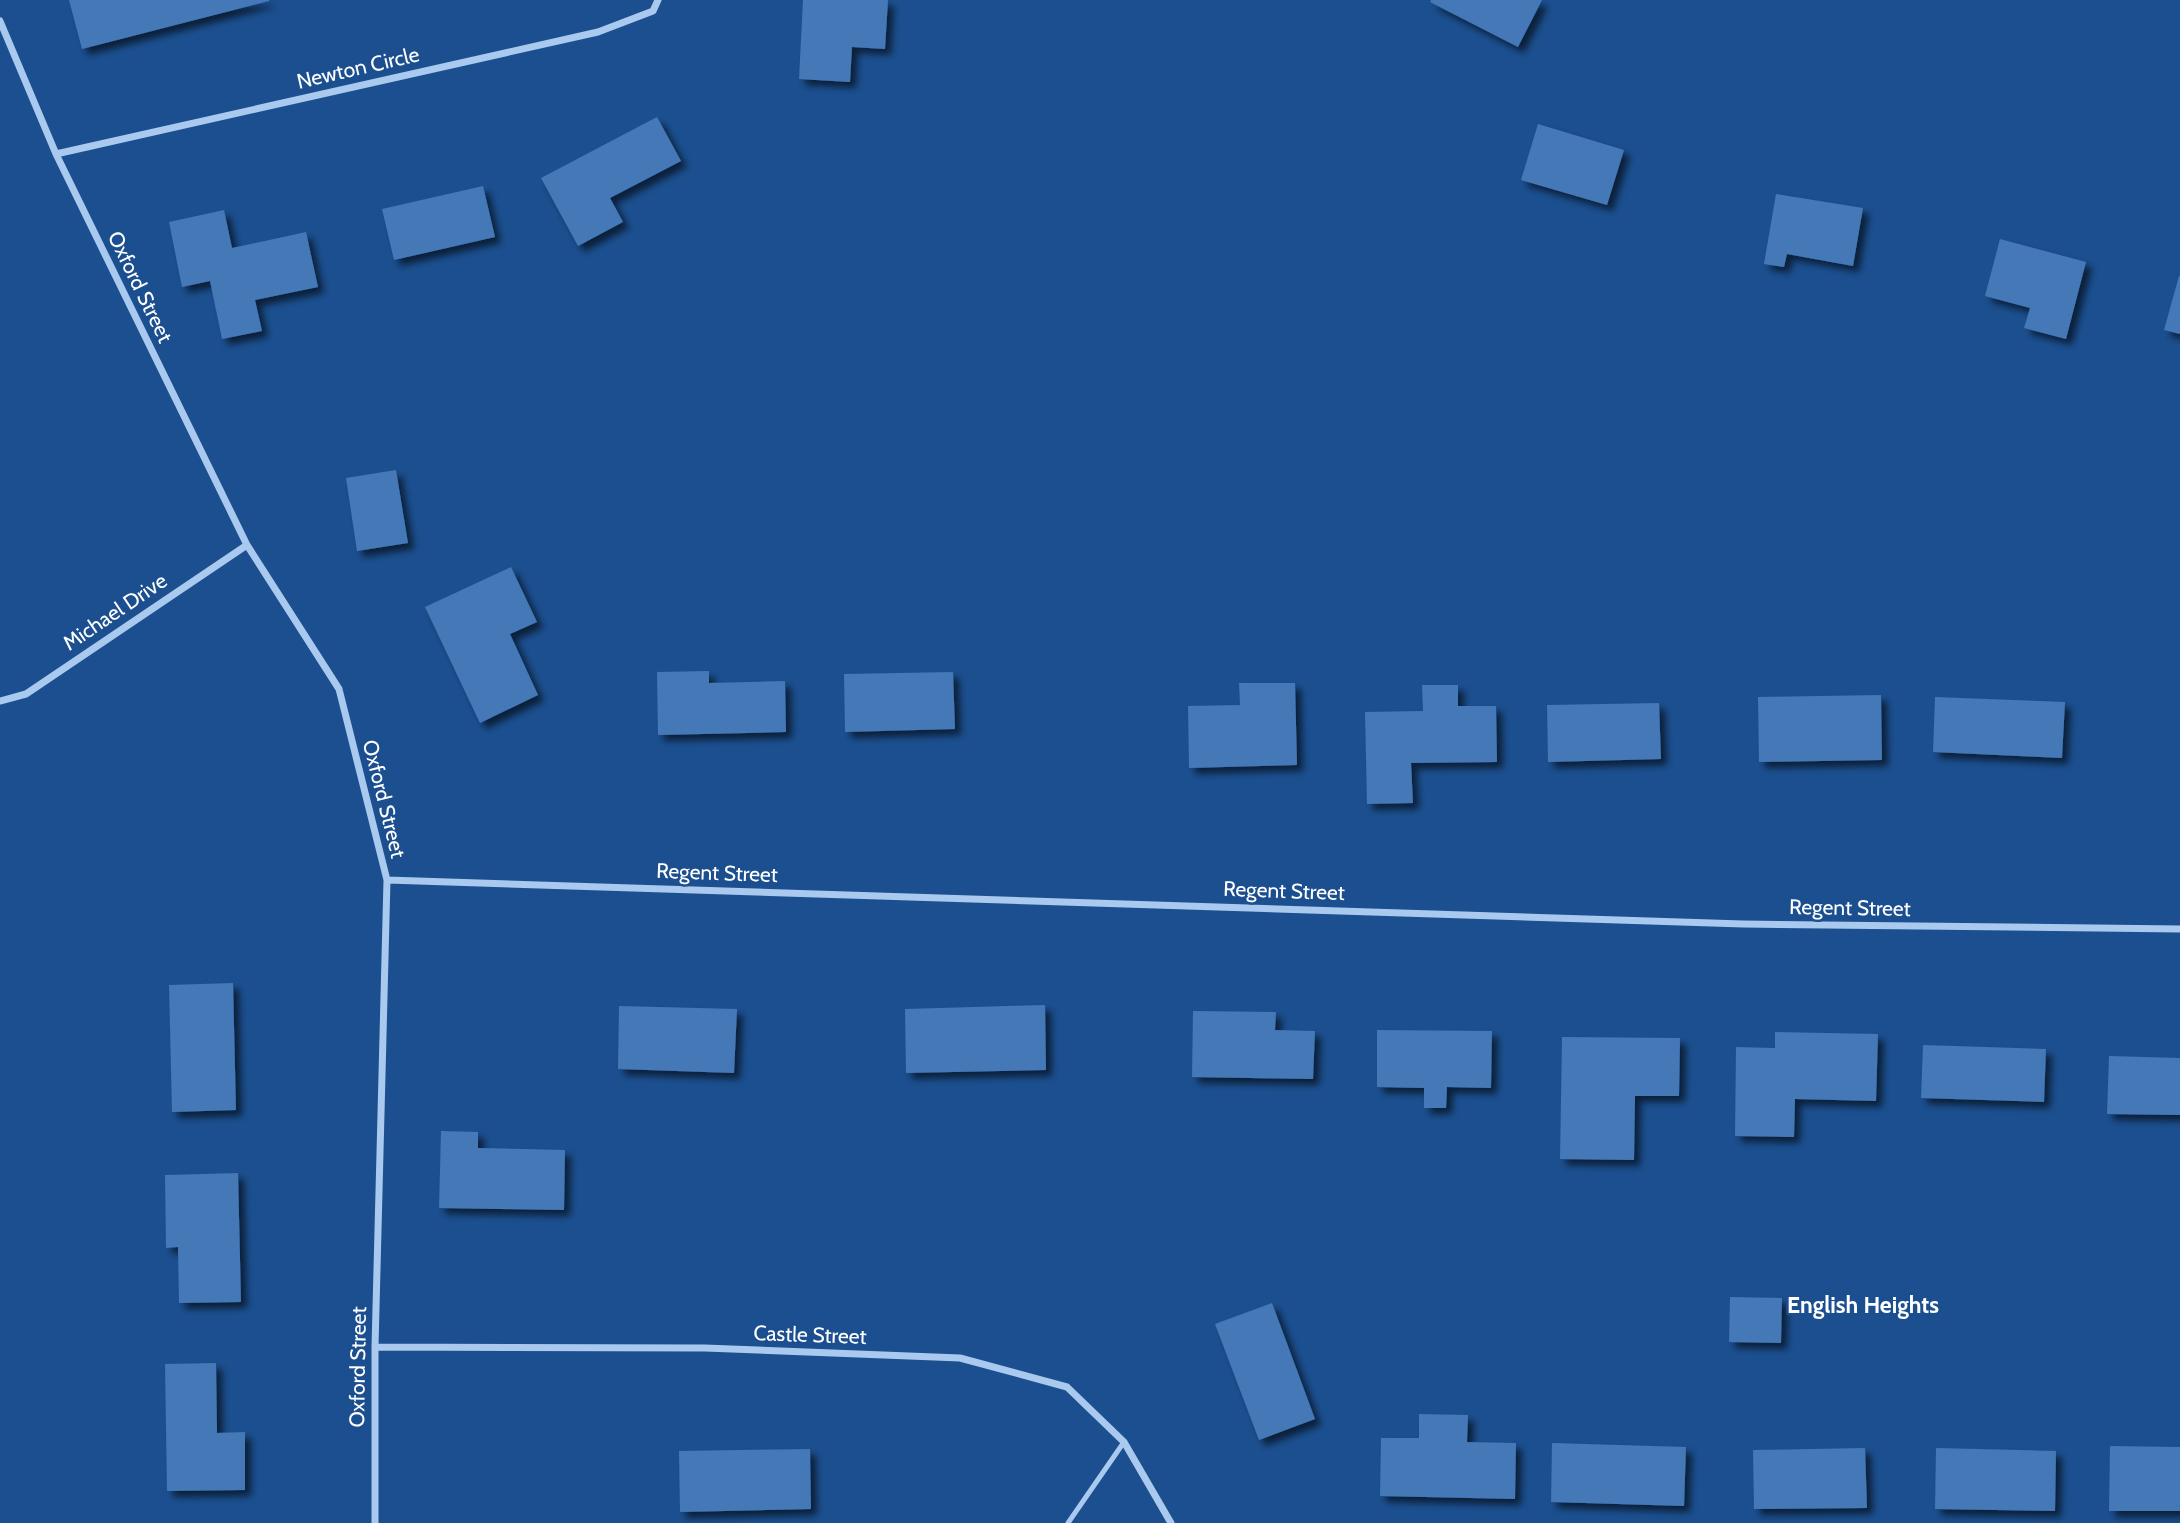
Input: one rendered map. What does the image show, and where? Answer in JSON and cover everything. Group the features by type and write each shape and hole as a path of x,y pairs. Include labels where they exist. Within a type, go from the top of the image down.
{"street":[{"name":"Newton Circle","path":"56,155 598,32 653,11 658,0"},
{"path":"0,21 56,155"},
{"name":"Oxford Street","path":"56,155 247,545 339,689 387,880 375,1348 375,1523"},
{"name":"Michael Drive","path":"0,701 26,694 247,545"},
{"name":"Regent Street","path":"387,880 1743,924 2180,929"},
{"name":"Castle Street","path":"375,1348 705,1348 960,1358 1067,1387 1124,1442 1171,1523"}],"lane":[{"path":"1068,1523 1124,1442"}],"building":[{"path":"69,0 269,0 269,1 82,49"},
{"path":"803,0 888,0 885,49 852,47 850,82 799,79"},
{"path":"1542,0 1518,47 1430,2"},
{"path":"657,117 681,161 610,198 623,222 578,246 541,178"},
{"path":"1538,124 1624,150 1607,205 1521,180"},
{"path":"483,186 495,237 394,260 382,209"},
{"path":"1776,194 1863,208 1853,266 1787,254 1784,267 1764,264"},
{"path":"224,210 232,248 306,232 318,287 255,300 262,331 222,339 210,281 182,287 169,222"},
{"path":"2000,239 2086,262 2066,339 2024,328 2030,308 1985,296"},
{"path":"2180,276 2180,334 2164,330"},
{"path":"396,470 408,543 357,551 346,478"},
{"path":"511,567 537,622 510,634 538,695 480,723 425,607"},
{"path":"709,671 709,683 785,681 786,732 658,735 657,672"},
{"path":"953,672 955,729 845,732 844,674"},
{"path":"1239,683 1295,683 1297,765 1189,768 1188,706 1240,705"},
{"path":"1422,685 1458,685 1458,706 1496,706 1497,762 1411,763 1413,803 1367,804 1365,712 1423,711"},
{"path":"1881,695 1882,760 1759,762 1758,697"},
{"path":"1935,697 2065,702 2062,758 1933,752"},
{"path":"1659,703 1661,759 1548,762 1547,705"},
{"path":"233,983 236,1110 172,1112 169,985"},
{"path":"1045,1005 1046,1070 906,1073 905,1009"},
{"path":"619,1006 737,1009 734,1073 618,1069"},
{"path":"1193,1011 1276,1012 1275,1030 1315,1031 1313,1079 1192,1077"},
{"path":"1377,1030 1492,1031 1491,1088 1447,1087 1446,1108 1424,1108 1424,1088 1377,1087"},
{"path":"1775,1032 1878,1034 1876,1101 1795,1099 1794,1137 1735,1136 1736,1047 1775,1048"},
{"path":"1562,1037 1680,1038 1679,1096 1635,1096 1634,1160 1560,1159"},
{"path":"1923,1045 2046,1049 2044,1102 1921,1098"},
{"path":"2109,1056 2180,1058 2180,1115 2107,1114"},
{"path":"441,1131 478,1132 478,1148 565,1150 564,1210 439,1208"},
{"path":"238,1173 241,1302 179,1303 178,1247 166,1248 165,1175"},
{"path":"1730,1297 1782,1298 1781,1343 1729,1342"},
{"path":"1272,1303 1315,1419 1259,1440 1215,1324"},
{"path":"216,1363 217,1433 245,1432 245,1490 167,1491 165,1364"},
{"path":"1419,1414 1468,1415 1467,1442 1516,1443 1515,1499 1380,1496 1381,1438 1419,1438"},
{"path":"1552,1443 1686,1447 1684,1506 1551,1502"},
{"path":"2110,1446 2180,1447 2180,1511 2109,1511"},
{"path":"1865,1448 1867,1508 1754,1509 1753,1450"},
{"path":"1936,1448 2056,1451 2055,1511 1935,1509"},
{"path":"810,1449 811,1509 680,1512 679,1451"}],"district":[{"name":"English Heights","path":"1863,1305"}]}
